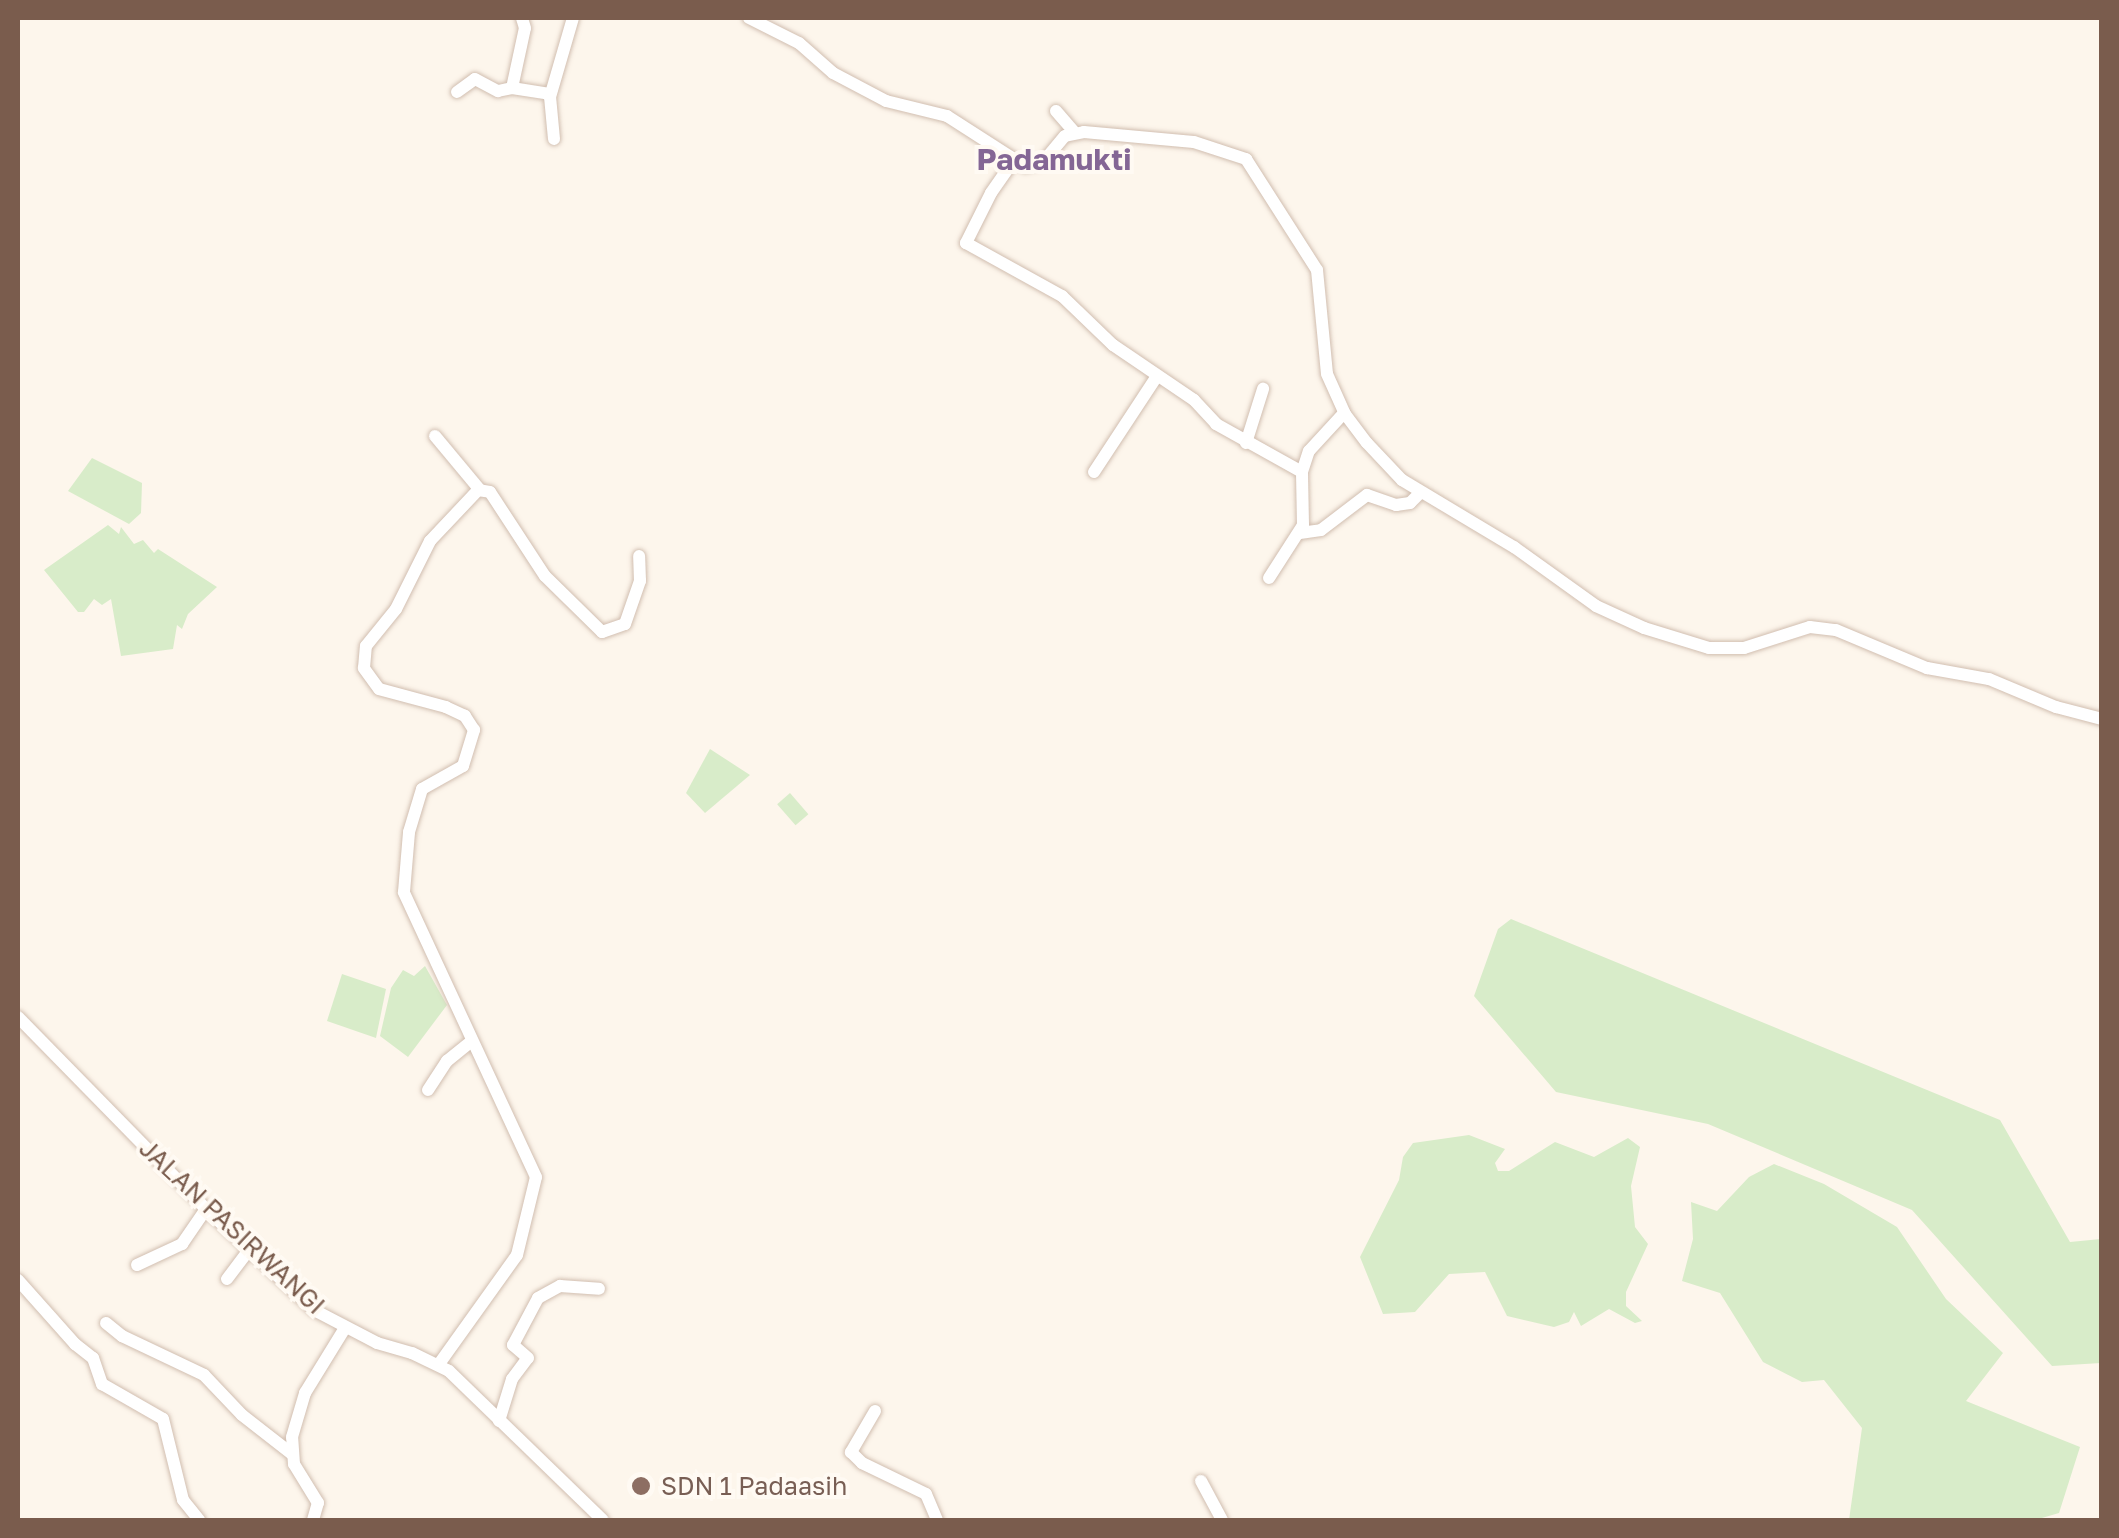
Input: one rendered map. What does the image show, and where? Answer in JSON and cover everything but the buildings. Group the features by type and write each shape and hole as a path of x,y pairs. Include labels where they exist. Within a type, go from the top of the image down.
{"street":[{"path":"512,88 525,30 522,18"},
{"path":"554,138 550,94 573,18"},
{"path":"749,18 798,43 833,74 886,100 947,116 1014,160 1036,166 1064,136 1075,133 1194,142 1246,159 1317,270 1327,374 1344,413 1402,480 1514,548 1596,606 1708,648 1744,648 1821,626 1927,668 1989,679 2056,707 2102,719"},
{"path":"457,92 474,78 498,92 512,88 550,94"},
{"path":"1056,111 1075,133"},
{"path":"1014,160 990,195 966,244 1062,296 1113,345 1246,444 1302,472"},
{"path":"1094,472 1157,376"},
{"path":"1246,444 1264,389"},
{"path":"1269,578 1300,533 1302,472 1310,451 1344,413"},
{"path":"435,436 480,490 493,496 545,576 602,632 625,624 640,581 639,556"},
{"path":"439,1364 518,1255 535,1186 531,1164 472,1042 404,884 409,832 422,789 462,766 474,730 465,716 446,707 379,690 364,664 366,646 396,609 430,542 455,510 480,490"},
{"path":"1300,533 1321,530 1367,495 1396,505 1410,503 1420,493"},
{"name":"JALAN PASIRWANGI","path":"18,1017 248,1251 314,1310 345,1328 439,1364 604,1520"},
{"path":"428,1090 447,1061 472,1042"},
{"path":"138,1264 182,1244 206,1208"},
{"path":"227,1279 248,1251"},
{"path":"18,1280 75,1344 93,1358 102,1384 163,1419 183,1500 200,1520"},
{"path":"498,1421 512,1379 528,1358 512,1345 538,1298 560,1286 599,1290"},
{"path":"106,1323 122,1336 204,1375 242,1415 292,1454"},
{"path":"328,1520 302,1482 292,1454 305,1393 345,1328"},
{"path":"875,1411 851,1452 862,1463 926,1494 937,1520"},
{"path":"1201,1481 1222,1520"},
{"path":"314,1520 318,1503"}],"green space":[{"path":"92,458 142,483 141,513 129,524 68,491"},
{"path":"108,525 119,534 121,527 134,544 143,540 154,553 158,549 217,587 188,614 182,629 177,625 173,649 121,656 111,599 102,605 94,599 84,612 78,612 44,570"},
{"path":"710,749 750,775 705,813 686,793"},
{"path":"790,793 808,814 796,825 777,804"},
{"path":"1511,919 2000,1120 2070,1242 2101,1239 2101,1363 2052,1366 1912,1210 1708,1124 1556,1092 1474,996 1498,929"},
{"path":"425,966 447,1005 408,1057 380,1036 391,988 403,970 414,976"},
{"path":"342,974 386,989 376,1038 327,1021"},
{"path":"1469,1135 1505,1149 1495,1163 1498,1171 1509,1171 1555,1142 1594,1157 1628,1138 1640,1147 1631,1186 1635,1227 1648,1244 1626,1292 1626,1306 1642,1321 1635,1323 1609,1309 1581,1326 1574,1312 1569,1322 1554,1327 1507,1316 1485,1272 1449,1274 1415,1312 1383,1314 1360,1257 1399,1180 1403,1157 1413,1143"},
{"path":"1774,1164 1824,1184 1897,1227 1946,1299 2003,1353 1966,1401 2080,1447 2059,1513 2035,1520 1849,1520 1862,1428 1824,1380 1802,1382 1763,1362 1720,1293 1682,1281 1693,1239 1691,1202 1717,1211 1749,1177"}],"place":[{"name":"SDN 1 Padaasih","path":"641,1486"}],"district":[{"name":"Padamukti","path":"1054,159"}]}
